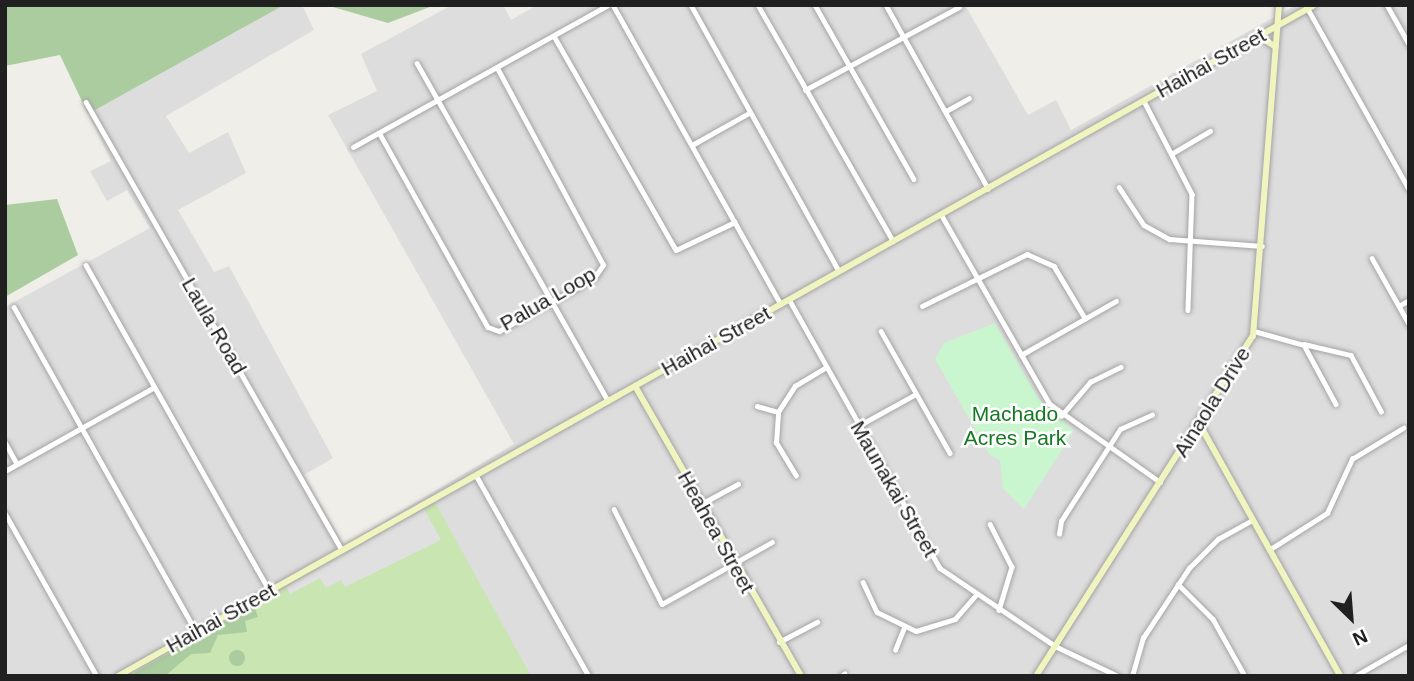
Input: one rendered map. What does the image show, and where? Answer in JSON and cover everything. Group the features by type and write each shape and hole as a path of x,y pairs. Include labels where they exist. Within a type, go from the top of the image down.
{"street":[{"path":"352,147 611,5 781,304"},
{"path":"691,5 839,271"},
{"path":"758,5 893,241"},
{"path":"815,5 914,179"},
{"path":"886,5 988,188"},
{"name":"Ainaola Drive","path":"1036,676 1160,482 1200,425 1254,331 1279,5"},
{"path":"1387,5 1409,44"},
{"path":"805,90 959,7"},
{"path":"1311,7 1409,189"},
{"name":"Haihai Street","path":"118,676 1311,7"},
{"path":"554,36 676,250 735,222"},
{"path":"1259,37 1276,47"},
{"path":"417,63 608,401"},
{"name":"Palua Loop","path":"380,134 488,327 499,331 594,278 603,259 497,68"},
{"path":"946,111 969,98"},
{"path":"1144,101 1192,194 1188,310"},
{"name":"Laula Road","path":"86,102 342,551"},
{"path":"692,145 749,113"},
{"path":"1173,153 1210,131"},
{"path":"1401,176 1409,172"},
{"path":"1119,187 1144,225 1169,239 1262,246"},
{"path":"941,214 1021,355 1061,415 1108,444 1160,482"},
{"path":"922,306 1012,257 1042,257 1059,272 1085,318"},
{"path":"1372,258 1409,324"},
{"path":"86,265 153,388 270,591"},
{"name":"Maunakai Street","path":"789,299 933,558 976,595 1055,646 1118,676"},
{"path":"1399,306 1409,300"},
{"path":"1021,355 1116,301"},
{"path":"14,307 196,631"},
{"path":"881,331 950,453"},
{"path":"1254,331 1351,355 1381,411"},
{"path":"1300,343 1336,404"},
{"path":"1061,415 1090,382 1121,367"},
{"path":"796,477 776,443 778,412 795,386 825,368"},
{"name":"Heahea Street","path":"635,386 778,642 802,676"},
{"path":"5,471 153,388"},
{"path":"858,426 916,394"},
{"path":"757,406 778,412"},
{"path":"1059,534 1108,444 1127,424 1152,415"},
{"path":"1200,425 1340,676"},
{"path":"1269,550 1327,513 1352,459 1403,428"},
{"path":"5,442 17,464"},
{"path":"476,475 589,676"},
{"path":"701,504 738,484"},
{"path":"614,509 662,604 772,542"},
{"path":"5,513 97,676"},
{"path":"1132,676 1143,638 1178,584 1203,552 1252,520"},
{"path":"990,524 1012,567 999,610"},
{"path":"863,582 877,612 904,628 942,626 976,595"},
{"path":"1178,584 1213,618 1245,676"},
{"path":"778,642 817,622"},
{"path":"895,650 904,628"},
{"path":"1355,676 1409,645"}],"shaded area":[{"path":"284,5 302,5 314,30 166,116 189,153 228,132 246,173 178,210 214,272 229,266 333,458 304,475 344,545 514,444 328,115 377,91 361,54 452,5 503,5 511,20 537,5 965,5 1028,115 1056,100 1071,130 1296,5 1409,5 1409,676 5,676 5,307 150,228 127,190 107,201 90,171 111,161 88,114"},
{"path":"424,509 441,540 345,587 341,580 326,588 320,578 290,594 286,587"}],"green space":[{"path":"5,5 284,5 88,114 60,55 5,66"},
{"path":"326,5 435,5 388,23"},
{"path":"57,199 78,255 5,297 5,205"},
{"name":"Machado Acres Park","path":"995,323 1038,398 1074,431 1024,509 1003,488 1000,460 990,455 935,359 944,343"},
{"path":"435,502 531,676 125,676"},
{"path":"254,606 258,617 245,621 247,632 218,635 210,653 191,654 165,676 129,676"},
{"path":"237,650 243,652 243,664 237,666 231,664 229,658 231,652"}]}
